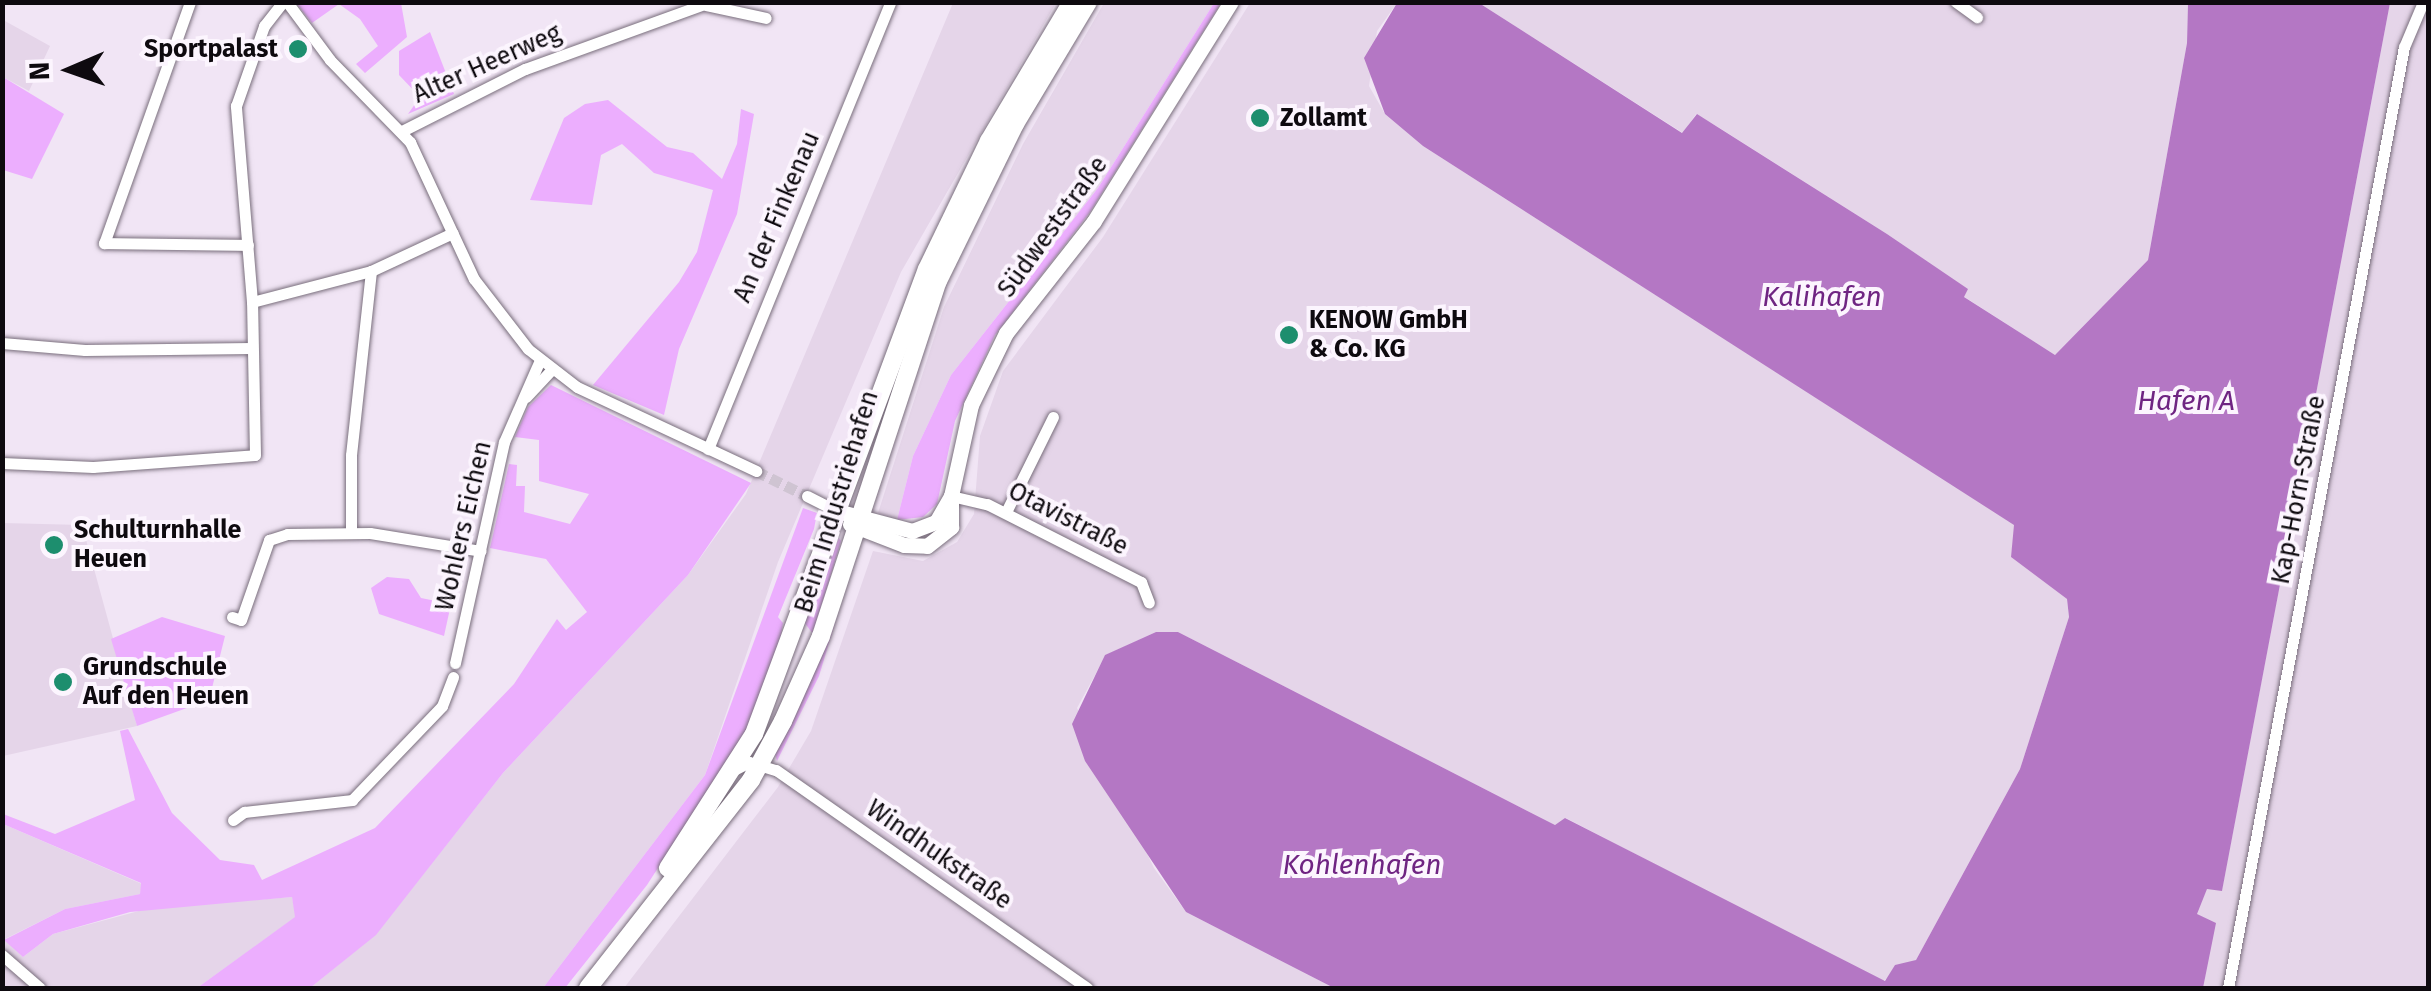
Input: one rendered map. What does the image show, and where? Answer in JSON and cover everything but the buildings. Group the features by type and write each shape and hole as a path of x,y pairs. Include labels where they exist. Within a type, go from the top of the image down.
{"main road":[{"name":"Beim Industriehafen","path":"574,988 692,837 754,734 956,206 1072,2"},
{"name":"Beim Industriehafen","path":"588,988 762,762 814,656 938,282 1015,124 1088,2"},
{"path":"797,628 814,656"}],"street":[{"path":"190,2 104,244 248,245"},
{"path":"2,463 162,462 255,455 252,302 236,106 264,26 285,2 352,84 402,131 492,308 540,360 756,471"},
{"name":"An der Finkenau","path":"708,449 890,2"},
{"name":"Südweststraße","path":"951,496 971,405 1006,333 1094,222 1231,2"},
{"path":"1956,2 1978,17"},
{"name":"Kap-Horn-Straße","path":"2228,988 2404,46 2423,2"},
{"name":"Alter Heerweg","path":"402,131 526,68 708,4 751,8 766,18"},
{"path":"252,302 371,270 452,233"},
{"path":"352,532 352,440 371,270"},
{"path":"3,342 85,350 252,348"},
{"name":"Wohlers Eichen","path":"456,664 504,442 540,360"},
{"name":"Wohlers Eichen","path":"524,400 552,369"},
{"path":"1006,512 1053,417"},
{"path":"808,496 858,524 920,530 936,522 951,496"},
{"name":"Otavistraße","path":"951,496 1006,512 1141,582 1149,603"},
{"path":"232,617 241,620 269,540 352,532 481,550"},
{"path":"232,820 244,812 352,800 433,717 452,677"},
{"path":"734,770 762,762 754,734"},
{"name":"Windhukstraße","path":"762,762 1087,988"},
{"path":"2,954 40,988"}],"shaded area":[{"path":"296,3 401,3 407,37 365,73 356,64 378,46 360,19 339,4 312,23"},
{"path":"953,3 1056,3 901,272 778,562 705,775 543,988 310,988 376,934 503,773 688,575 746,494"},
{"path":"1104,3 1214,3 1098,188 951,375 913,456 897,520 887,517 878,513 944,307 1023,144"},
{"path":"1214,3 1221,3 1090,212 995,335 955,421 937,504 923,517 897,520 913,456 951,375 1098,188"},
{"path":"1250,3 1397,3 1377,31 1369,86 1385,114 1423,146 2015,525 2011,557 2067,599 2069,617 2020,769 1916,960 1881,982 1566,818 1555,825 1178,632 1156,632 1106,655 1077,708 1154,868 1186,912 1334,988 624,988 778,787 811,731 873,551 923,561 957,542 974,514 980,436 1003,371 1103,237"},
{"path":"1479,3 2188,3 2187,43 2148,260 2055,355 1963,296 1967,289 1887,234 1718,127 1696,114 1683,133"},
{"path":"2390,3 2428,3 2428,988 2203,988 2212,936 2196,915 2207,888 2222,890"},
{"path":"5,21 50,46 29,91 3,77"},
{"path":"430,32 454,94 408,114 420,97 399,75 399,51"},
{"path":"3,77 64,114 32,179 3,170"},
{"path":"608,100 667,147 693,153 722,179 737,144 741,109 754,114 737,214 679,349 664,415 593,385 679,282 697,252 713,190 654,173 622,144 601,155 592,205 530,200 564,118 585,104"},
{"path":"551,385 751,483 688,575 503,773 376,935 310,988 197,988 295,917 292,897 130,912 53,934 23,957 4,940 65,909 140,894 141,883 3,824 3,814 55,834 135,800 120,731 128,729 172,813 220,860 254,865 262,880 375,828 514,684 557,619 566,630 587,612 546,559 490,548 509,464 517,465 516,486 525,486 524,512 570,524 589,494 539,481 539,440 515,437 528,407"},
{"path":"803,508 817,513 814,529 778,617 783,623 777,661 756,716 647,885 565,988 543,988 705,775"},
{"name":"Grundschule Auf den Heuen","path":"3,523 82,525 137,726 3,756"},
{"path":"839,538 841,541 813,634 804,622"},
{"path":"387,577 409,579 421,598 451,604 444,636 379,614 371,588"},
{"path":"839,610 819,676 777,761 775,754"},
{"path":"162,617 225,636 209,700 137,726 111,639"},
{"path":"3,824 142,884 140,894 65,909 5,939 23,957 53,934 150,908 292,897 296,917 197,988 3,988"}],"water":[{"path":"1397,3 1479,3 1682,133 1697,114 1887,234 1968,289 1964,297 2055,355 2148,260 2187,43 2188,3 2390,3 2222,891 2207,889 2197,914 2216,923 2203,988 1334,988 1186,912 1085,761 1072,724 1105,655 1156,632 1178,632 1555,825 1565,818 1885,981 1895,965 1916,960 2020,769 2069,617 2067,599 2011,557 2014,525 1423,146 1385,114 1364,58"}],"tunnel":[{"path":"756,471 807,496"}],"place":[{"name":"Sportpalast","path":"298,49"},
{"name":"Zollamt","path":"1260,118"},
{"name":"KENOW GmbH & Co. KG","path":"1289,335"},
{"name":"Schulturnhalle Heuen","path":"54,545"},
{"name":"Grundschule Auf den Heuen","path":"63,682"}],"water label":[{"name":"Kalihafen","path":"1822,297"},
{"name":"Hafen A","path":"2186,401"},
{"name":"Kohlenhafen","path":"1362,865"}]}
